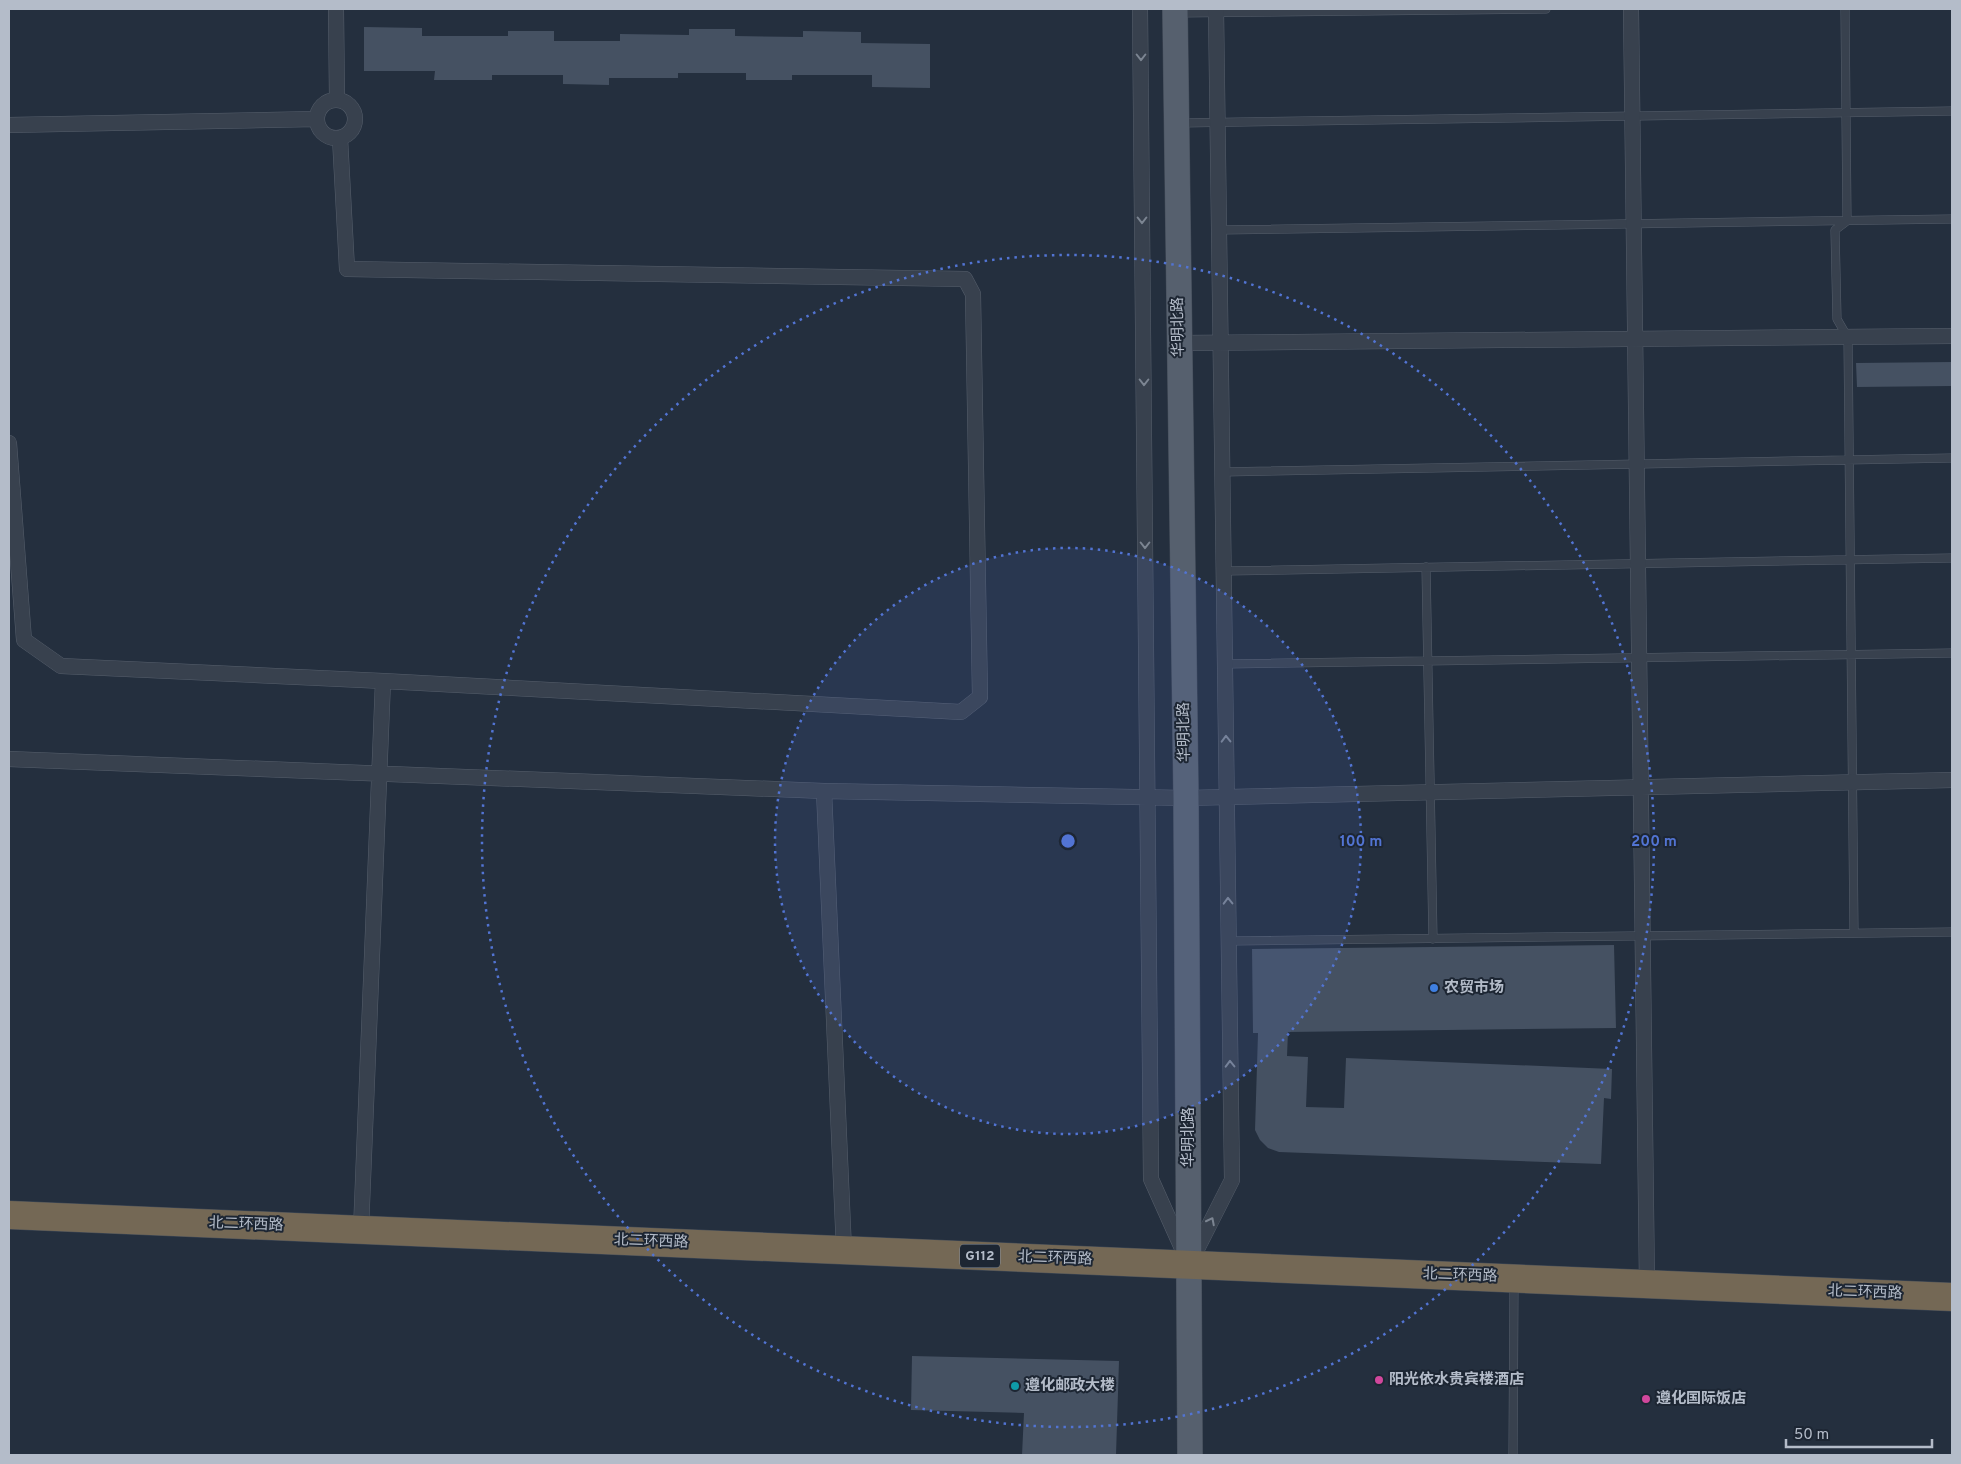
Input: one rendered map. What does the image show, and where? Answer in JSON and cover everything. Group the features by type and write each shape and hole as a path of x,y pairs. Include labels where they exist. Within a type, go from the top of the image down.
{"highway":[{"name":"北二环西路","path":"9,1215 1952,1297"}],"main road":[{"name":"华明北路","path":"1175,11 1186,798 1190,1455"}],"street":[{"path":"336,9 337,99"},
{"path":"1140,9 1150,1179 1190,1265"},
{"path":"1631,9 1648,1284"},
{"path":"1190,1265 1232,1180 1216,11"},
{"path":"337,99 343,100 352,108 355,120 350,131 335,139 320,130 316,119 320,107 330,100 337,99"},
{"path":"9,125 316,119"},
{"path":"9,442 24,640 61,666 961,712 980,697 972,294 965,279 347,269 340,138"},
{"path":"1179,342 1635,340 1952,336"},
{"path":"361,1230 383,681"},
{"path":"9,759 824,791 1186,798 1952,780"},
{"path":"824,791 844,1250"}],"lane":[{"path":"1175,11 1546,9"},
{"path":"1845,9 1847,221"},
{"path":"1176,123 1952,112"},
{"path":"1219,230 1952,219"},
{"path":"1847,221 1834,230 1837,319 1848,338 1854,933"},
{"path":"1222,472 1952,458"},
{"path":"1224,571 1952,558"},
{"path":"1426,567 1433,939"},
{"path":"1225,664 1952,653"},
{"path":"1229,941 1952,932"},
{"path":"1513,1455 1514,1279"}],"building":[{"path":"364,27 422,28 422,36 508,36 508,31 554,31 554,41 620,41 620,34 689,35 689,29 735,29 735,36 803,37 803,31 861,32 861,43 930,44 930,88 872,87 872,75 792,75 792,80 746,80 746,73 678,73 678,78 609,78 609,85 563,84 563,75 492,75 492,80 434,80 435,71 364,71"},
{"path":"1952,362 1952,386 1857,387 1856,363"},
{"path":"1614,945 1616,1028 1288,1032 1287,1056 1308,1057 1306,1107 1344,1108 1346,1058 1612,1069 1611,1099 1604,1098 1601,1164 1279,1152 1268,1148 1260,1140 1255,1130 1258,1033 1253,1033 1252,949"},
{"name":"遵化邮政大楼","path":"912,1356 1119,1361 1116,1455 1022,1455 1024,1413 911,1410"}],"place":[{"name":"农贸市场","path":"1434,988"},
{"name":"阳光依水贵宾楼酒店","path":"1379,1380"},
{"name":"遵化邮政大楼","path":"1015,1386"},
{"name":"遵化国际饭店","path":"1646,1399"}]}
